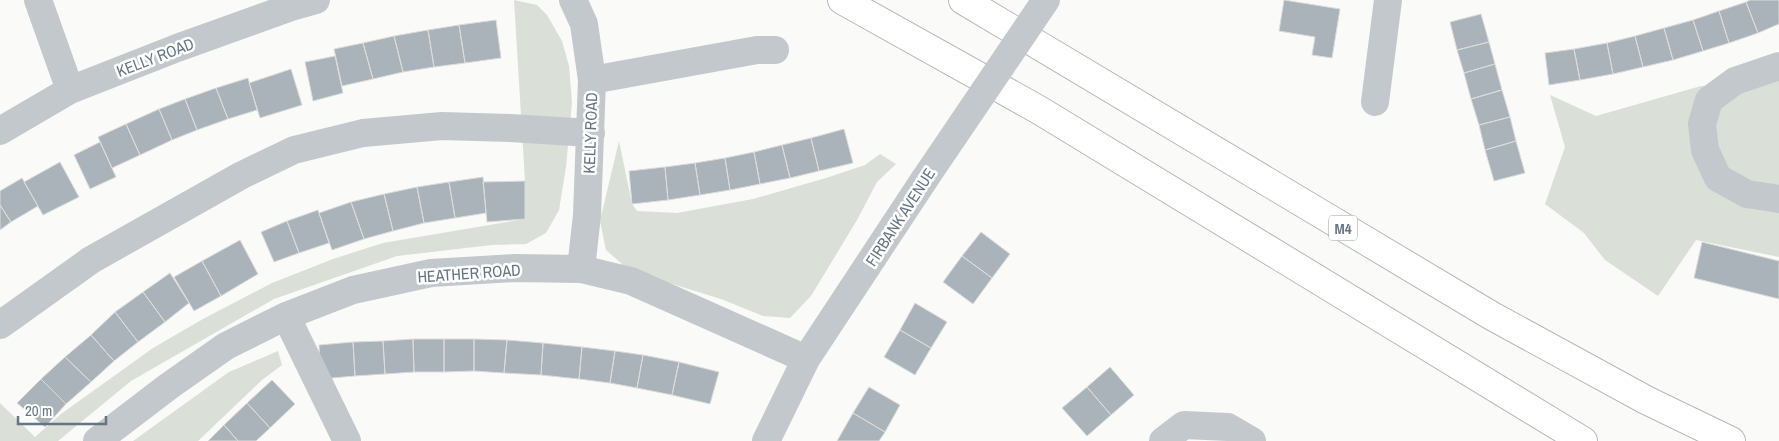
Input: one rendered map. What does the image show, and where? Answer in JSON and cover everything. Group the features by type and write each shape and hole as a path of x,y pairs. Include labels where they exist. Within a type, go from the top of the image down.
{"highway":[{"path":"842,0 1040,110 1583,441"},
{"name":"M4","path":"963,0 1492,316 1646,400 1731,441"}],"street":[{"path":"38,0 70,90"},
{"name":"KELLY ROAD","path":"0,131 70,90 177,48 316,0"},
{"name":"KELLY ROAD","path":"573,0 584,24 592,80 587,215 581,269"},
{"name":"FIRBANK AVENUE","path":"766,441 806,359 1046,0"},
{"path":"1375,102 1388,0"},
{"path":"592,80 757,50 775,50"},
{"path":"1779,66 1735,81 1722,90 1709,100 1702,124 1705,150 1718,178 1747,194 1779,199"},
{"path":"0,326 91,260 242,175 294,150 363,133 442,126 591,133"},
{"name":"HEATHER ROAD","path":"97,441 169,386 226,346 286,316 353,290 431,273 515,268 581,269 631,281 806,359"},
{"path":"286,316 347,441"},
{"path":"1163,441 1184,425 1228,426 1252,441"}],"shaded area":[{"path":"514,0 537,5 547,15 562,41 569,66 572,102 566,167 559,210 546,233 526,244 492,245 397,256 274,299 131,381 58,441 0,441 0,403 35,437 61,414 153,348 272,283 333,259 383,243 524,219 525,181"},
{"path":"1779,66 1779,257 1696,240 1658,296 1605,260 1584,233 1545,204 1565,147 1550,95 1596,116 1701,86 1728,86"},
{"path":"619,141 632,204 637,211 677,213 753,199 865,165 880,154 896,164 877,182 857,220 811,296 790,318 763,316 721,299 630,271 606,250 600,221"},
{"path":"278,351 282,365 262,380 198,441 133,441 229,372"}],"building":[{"path":"1284,0 1340,9 1332,58 1312,55 1315,37 1279,31"},
{"path":"1750,0 1779,0 1779,24 1758,33 1746,2"},
{"path":"1746,2 1758,33 1729,43 1719,11"},
{"path":"1719,11 1729,43 1703,51 1693,20"},
{"path":"1481,14 1489,42 1457,50 1450,22"},
{"path":"496,20 501,58 465,63 459,25"},
{"path":"1693,20 1703,51 1673,60 1664,28"},
{"path":"459,25 465,63 434,67 428,30"},
{"path":"1664,28 1673,60 1643,67 1635,36"},
{"path":"428,30 434,67 403,72 394,36"},
{"path":"394,36 403,72 373,79 363,43"},
{"path":"1635,36 1643,67 1613,74 1607,43"},
{"path":"1489,42 1495,64 1464,73 1457,50"},
{"path":"363,43 373,79 342,86 334,49"},
{"path":"1607,43 1613,74 1580,80 1574,49"},
{"path":"1574,49 1580,80 1549,85 1545,53"},
{"path":"335,56 343,93 313,101 305,62"},
{"path":"1495,64 1502,90 1471,99 1464,73"},
{"path":"291,69 302,105 260,118 249,83"},
{"path":"248,78 257,110 228,119 216,88"},
{"path":"216,88 228,119 197,130 185,99"},
{"path":"1502,90 1510,117 1479,125 1471,99"},
{"path":"185,99 197,130 172,140 159,109"},
{"path":"159,109 172,140 140,155 126,124"},
{"path":"1510,117 1516,141 1485,150 1479,125"},
{"path":"126,124 140,155 112,168 98,137"},
{"path":"844,129 853,163 819,171 811,138"},
{"path":"811,138 819,171 790,178 782,145"},
{"path":"1516,141 1525,173 1494,181 1485,150"},
{"path":"100,142 116,177 90,189 74,155"},
{"path":"782,145 790,178 760,184 754,152"},
{"path":"754,152 760,184 730,190 725,158"},
{"path":"725,158 730,190 700,195 695,163"},
{"path":"60,162 79,197 43,215 24,182"},
{"path":"695,163 700,195 668,200 665,167"},
{"path":"665,167 668,200 632,204 629,171"},
{"path":"483,177 486,213 455,218 449,182"},
{"path":"22,178 38,206 11,222 0,205 0,191"},
{"path":"525,181 525,219 487,222 483,182"},
{"path":"449,182 455,218 424,223 417,187"},
{"path":"417,187 424,223 393,231 384,194"},
{"path":"384,194 393,231 364,239 351,202"},
{"path":"351,202 364,239 332,250 319,213"},
{"path":"0,205 11,222 0,230"},
{"path":"318,210 329,243 299,253 287,221"},
{"path":"287,221 299,253 274,262 261,232"},
{"path":"981,232 1010,254 992,278 962,256"},
{"path":"240,240 258,274 221,296 202,261"},
{"path":"1702,242 1779,261 1779,299 1694,278"},
{"path":"962,256 992,278 973,304 943,282"},
{"path":"202,261 221,296 194,311 174,277"},
{"path":"170,273 189,303 165,322 143,292"},
{"path":"143,292 165,322 138,342 115,312"},
{"path":"915,303 947,322 931,348 900,330"},
{"path":"115,312 138,342 114,361 91,335"},
{"path":"900,330 931,348 915,375 884,357"},
{"path":"91,335 114,361 91,382 65,357"},
{"path":"413,339 414,372 385,374 383,341"},
{"path":"413,339 444,339 444,372 414,372"},
{"path":"444,339 474,339 474,371 444,372"},
{"path":"474,339 507,340 504,373 474,371"},
{"path":"507,340 543,343 541,375 504,373"},
{"path":"383,341 385,374 355,376 353,342"},
{"path":"353,342 355,376 321,379 319,345"},
{"path":"543,343 582,347 579,379 541,375"},
{"path":"582,347 615,351 610,383 579,379"},
{"path":"615,351 643,355 637,388 610,383"},
{"path":"643,355 679,362 672,395 637,388"},
{"path":"65,357 91,382 66,404 41,379"},
{"path":"679,362 719,372 710,404 672,395"},
{"path":"1110,367 1134,395 1111,415 1087,387"},
{"path":"41,379 66,404 45,427 17,403"},
{"path":"272,380 295,404 270,428 247,403"},
{"path":"869,387 900,405 885,432 853,413"},
{"path":"1087,387 1111,415 1087,436 1062,408"},
{"path":"247,403 270,428 256,441 238,441 224,425"},
{"path":"853,413 885,432 879,441 837,441"},
{"path":"224,425 238,441 208,441"}]}
